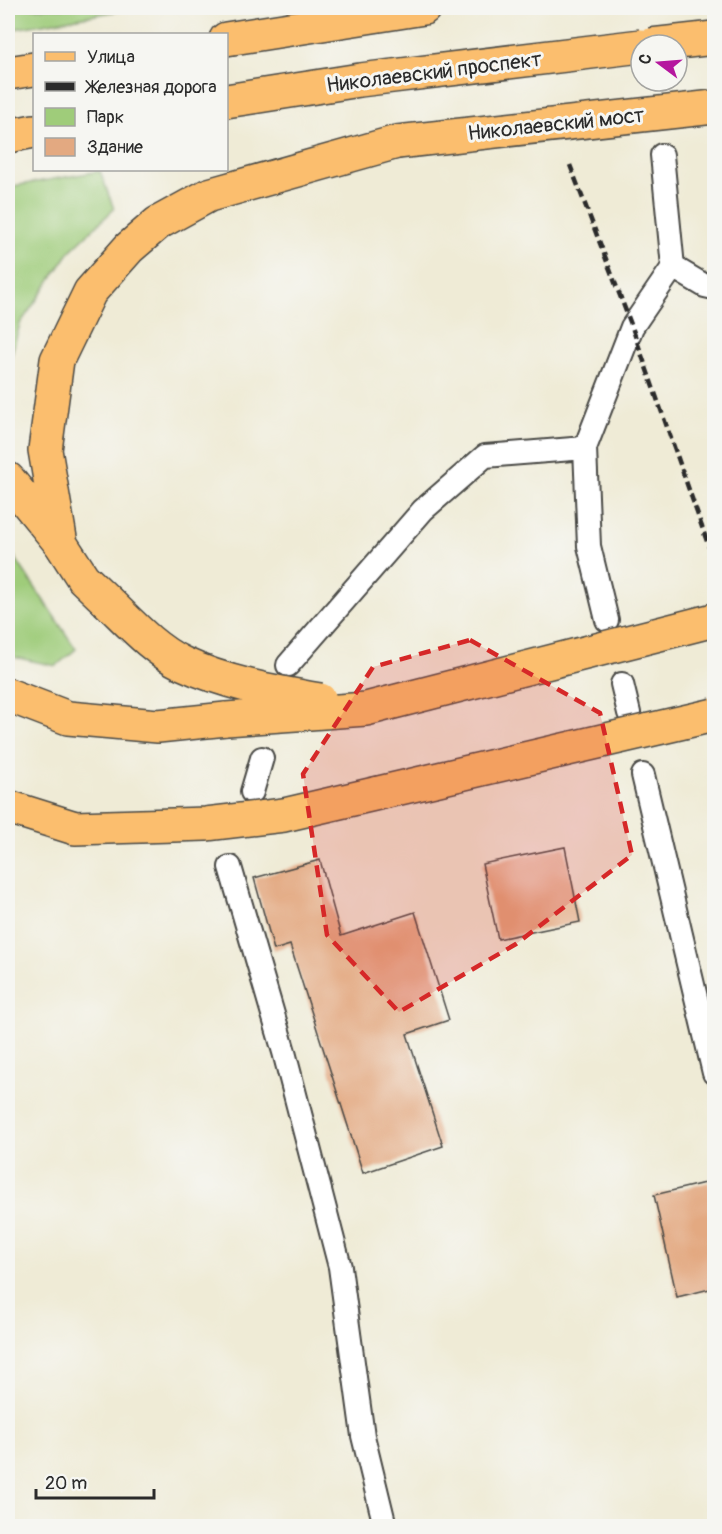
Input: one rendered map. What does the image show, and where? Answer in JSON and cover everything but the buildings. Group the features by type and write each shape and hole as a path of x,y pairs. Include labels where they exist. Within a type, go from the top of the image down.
{"main road":[{"path":"228,39 424,8"},
{"path":"689,41 714,38"},
{"name":"Николаевский проспект","path":"228,100 360,80 629,47"},
{"path":"8,74 33,69"},
{"name":"Николаевский мост","path":"61,544 45,450 57,360 90,292 129,248 158,223 209,195 397,142 714,107"},
{"path":"8,136 33,131"},
{"path":"8,479 61,544 83,578 144,638 181,662 256,689 366,709"},
{"path":"8,695 68,718 158,726 366,709 714,620"},
{"path":"8,807 75,828 206,824 284,815 714,716"}],"lane":[{"path":"608,620 589,546 585,448 632,327 673,267 662,155"},
{"path":"673,267 705,286 714,288"},
{"path":"288,665 423,510 485,456 585,448"},
{"path":"622,684 629,713"},
{"path":"252,792 262,758"},
{"path":"643,775 714,1073"},
{"path":"230,867 284,1052 340,1267 363,1437 385,1527"}],"highlighted area":[{"path":"470,640 600,713 632,855 516,944 399,1012 327,935 303,774 373,667"}],"green space":[{"path":"8,8 135,8 8,30"},
{"path":"100,171 114,209 71,250 20,324 8,367 8,187"},
{"path":"8,547 76,649 56,666 8,656"}],"railway":[{"path":"570,165 632,327 714,559"}]}
